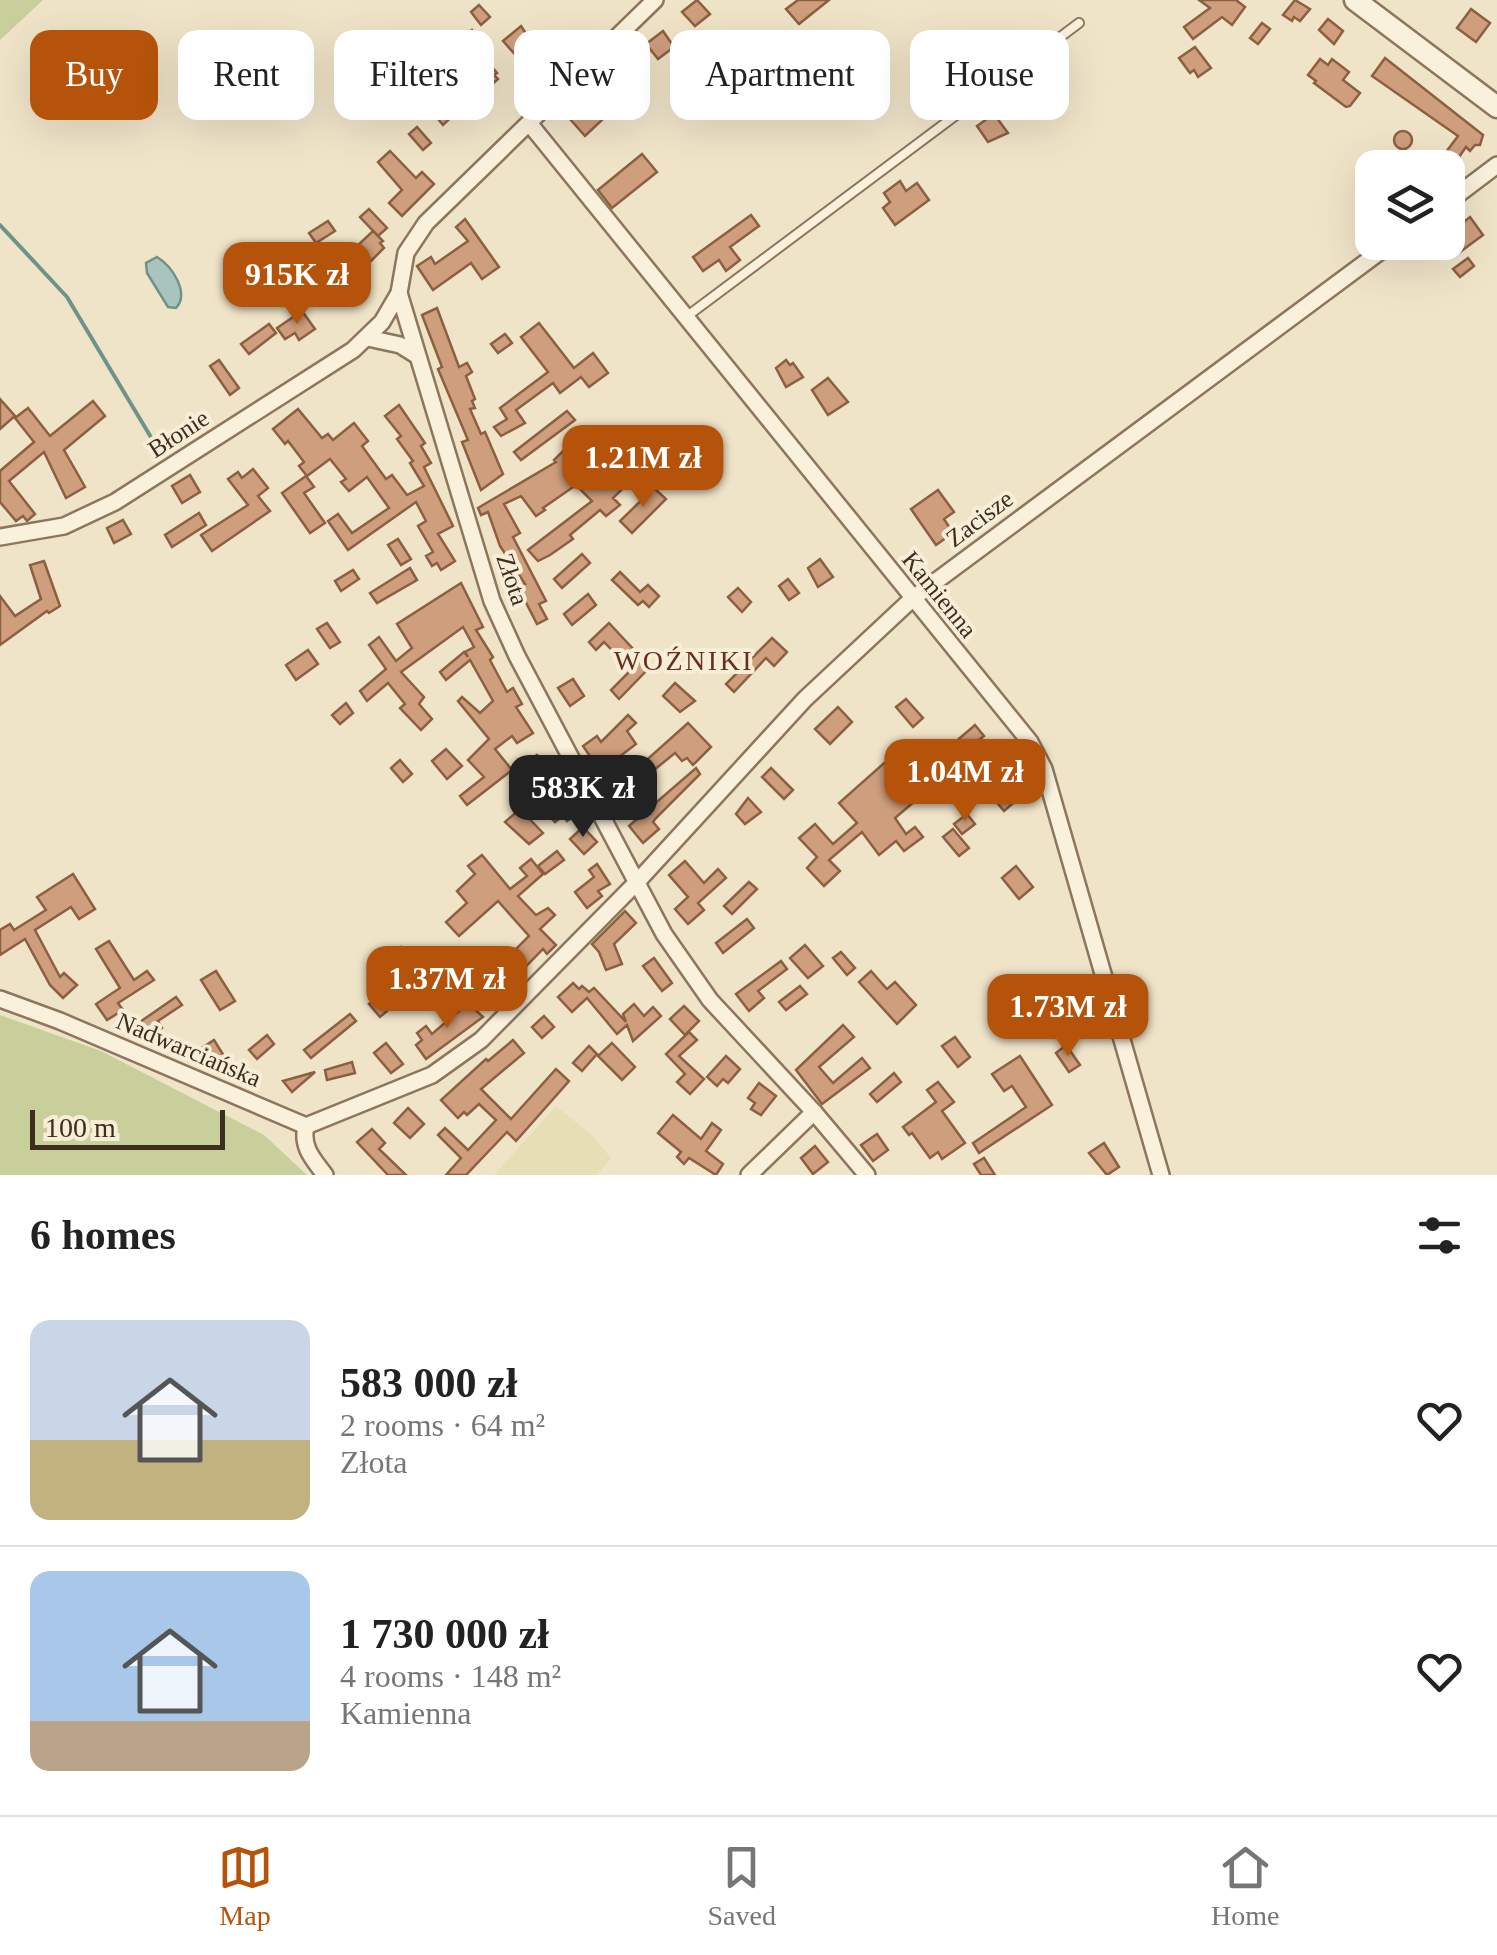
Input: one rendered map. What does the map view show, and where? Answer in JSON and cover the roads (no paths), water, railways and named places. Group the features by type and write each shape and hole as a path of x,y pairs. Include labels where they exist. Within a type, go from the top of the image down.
{"street":[{"name":"Złota","path":"655,0 449,198 413,240 402,264 399,293 492,601 517,656 664,934 710,1000 867,1175"},
{"path":"1355,0 1497,106"},
{"name":"Kamienna","path":"529,123 1030,742 1044,769 1161,1175"},
{"path":"1465,189 1497,165"},
{"name":"Zacisze","path":"306,1126 421,1080 481,1040 637,882 805,698 912,599 1369,260"},
{"name":"Błonie","path":"0,537 54,529 116,502 368,338 399,293"},
{"path":"368,338 400,345 416,355"},
{"name":"Nadwarciańska","path":"0,999 306,1126"},
{"path":"750,1175 814,1112"},
{"path":"306,1126 306,1150 325,1175"}],"lane":[{"path":"686,317 1079,23"}],"water":[{"path":"157,257 180,288 176,308 168,307 147,273 146,263"}],"waterway":[{"path":"0,225 67,297 161,454"}],"district":[{"name":"WOŹNIKI","path":"684,660"}]}
